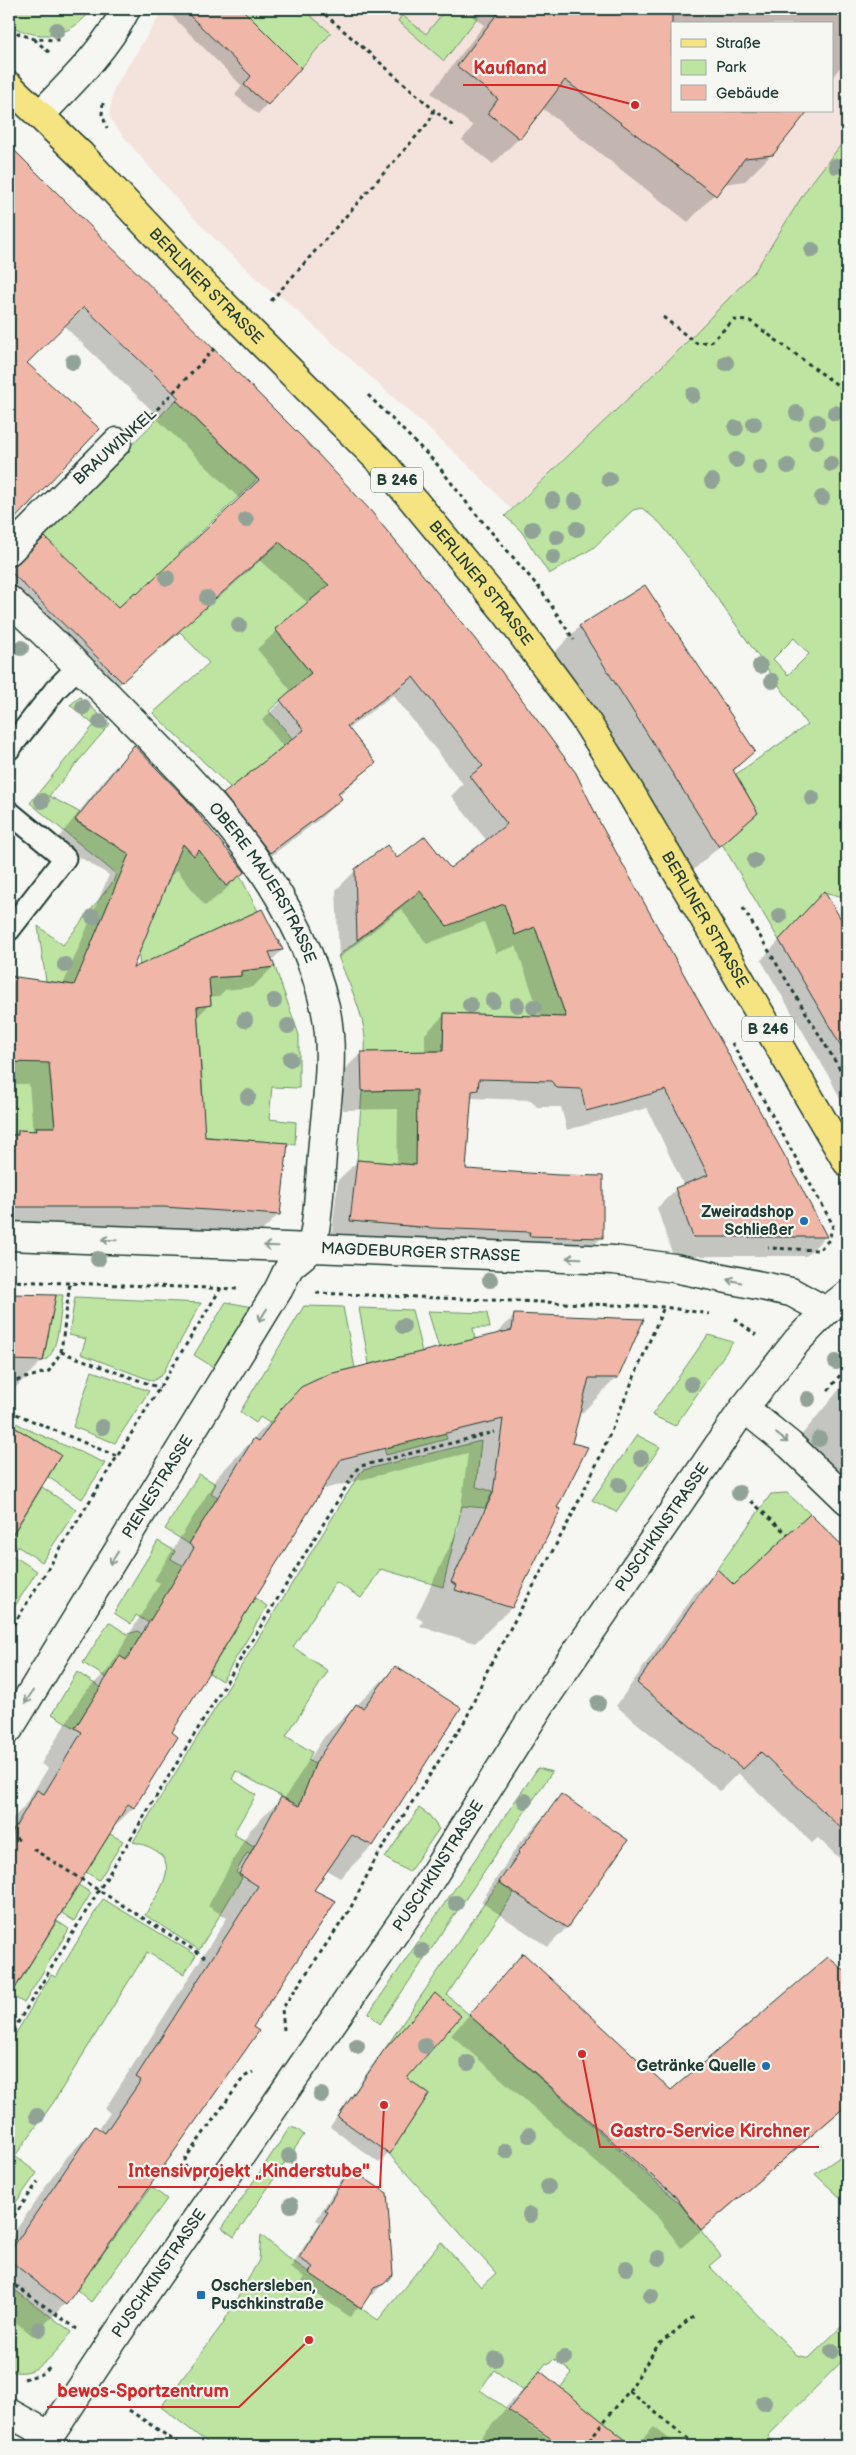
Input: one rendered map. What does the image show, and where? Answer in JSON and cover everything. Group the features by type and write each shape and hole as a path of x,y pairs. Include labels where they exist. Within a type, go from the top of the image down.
{"main road":[{"name":"BERLINER STRASSE","path":"9,86 385,466 454,547 551,672 584,718 626,785 847,1162"}],"street":[{"path":"40,116 100,48 120,21 126,9"},
{"name":"BRAUWINKEL","path":"9,551 117,442"},
{"name":"OBERE MAUERSTRASSE","path":"9,600 79,666 189,778 246,844 274,887 297,930 316,975 326,1008 329,1040 328,1093 315,1224 310,1248"},
{"name":"MAGDEBURGER STRASSE","path":"9,1236 614,1260 674,1268 791,1292 826,1311"},
{"name":"PIENESTRASSE","path":"9,1730 278,1290 290,1267 310,1248"},
{"name":"PUSCHKINSTRASSE","path":"46,2441 424,1890 541,1704 744,1408 784,1356 826,1311 847,1295"},
{"path":"744,1408 790,1445 847,1500"},
{"path":"9,2413 46,2441"}],"lane":[{"path":"9,749 56,689 79,666"},
{"path":"9,812 65,858 9,930"}],"path":[{"path":"318,9 454,127"},
{"path":"9,30 34,39 57,41 65,39"},
{"name":"BRAUWINKEL","path":"117,442 136,431 221,343 247,327 429,122 434,110"},
{"path":"663,317 696,343 711,342 734,320 750,321 847,392"},
{"path":"730,1038 833,1225 829,1240 819,1250 760,1248"},
{"path":"9,1281 278,1290 664,1307 717,1316"},
{"path":"9,1383 49,1371 61,1352 70,1282"},
{"path":"9,1632 220,1288"},
{"path":"284,2034 282,2009 350,1910 376,1858 466,1719 487,1671 570,1519 600,1457 664,1307"},
{"path":"726,1317 735,1319 784,1356"},
{"path":"61,1352 160,1388"},
{"path":"828,1391 847,1366"},
{"path":"9,1411 116,1456"},
{"path":"9,2037 357,1469 361,1466 495,1432"},
{"path":"751,1502 788,1535"},
{"path":"9,1834 19,1840"},
{"path":"33,1849 100,1889 205,1957"},
{"path":"186,2172 185,2159 244,2078 256,2070"},
{"path":"9,2223 38,2182"},
{"path":"9,2281 79,2331"},
{"path":"584,2446 628,2391 658,2346 693,2317"},
{"path":"16,2379 29,2379 55,2364"},
{"path":"628,2391 697,2446"},
{"path":"129,2410 182,2446"}],"shaded area":[{"path":"164,9 847,9 847,137 808,187 755,271 680,349 511,509 465,462 284,299 270,291 226,250 184,208 114,125 109,115 114,88"}],"green space":[{"path":"9,9 92,9 83,19 65,31 44,35 32,34 9,25"},
{"path":"242,9 303,9 331,33 301,68"},
{"path":"446,9 484,9 444,61 398,21 402,15 426,34"},
{"path":"847,137 847,898 824,892 779,940 722,844 758,813 736,774 807,725 690,560 660,523 642,508 633,510 593,548 549,574 521,531 505,516 680,349 755,271 808,187","holes":["794,638 809,654 788,675 773,659"]},
{"path":"176,400 257,479 179,553 220,596 280,542 313,540 344,601 328,659 292,615 275,629 311,673 269,711 293,739 231,788 153,713 209,663 180,632 161,648 144,632 161,616 135,592 118,608 42,535"},
{"path":"80,697 110,724 49,796 81,813 75,821 114,844 143,814 166,835 195,809 201,818 179,840 193,855 199,850 223,881 239,874 258,911 179,947 178,961 143,1046 139,952 130,852 93,940 96,988 46,981 38,926 63,945 113,882 116,874 30,803 94,725 70,705"},
{"path":"420,891 523,896 507,913 515,935 535,927 566,1017 444,1013 443,1051 365,1052 364,1027 361,1015 338,956"},
{"path":"275,967 299,1035 299,1088 272,1087 269,1119 296,1122 295,1144 186,1135 182,1097 203,1096 197,1007 211,1005 209,978 241,976 241,971"},
{"path":"49,1061 55,1127 37,1127 37,1131 18,1130 18,1135 9,1135 9,1063"},
{"path":"362,1091 442,1091 429,1228 407,1226 414,1165 357,1160"},
{"path":"56,1295 63,1295 56,1343 48,1358 43,1361"},
{"path":"75,1297 201,1303 162,1375 153,1381 81,1354 86,1339 69,1335"},
{"path":"226,1302 253,1307 215,1368 194,1355"},
{"path":"304,1306 343,1307 355,1368 327,1375 316,1380 288,1401 271,1424 260,1417 256,1423 240,1412"},
{"path":"359,1308 412,1310 422,1352 369,1364"},
{"path":"428,1311 487,1313 490,1328 473,1328 475,1339 439,1348"},
{"path":"708,1335 733,1342 675,1426 652,1415"},
{"path":"92,1371 149,1391 115,1443 73,1427"},
{"path":"9,1419 29,1430 105,1463 82,1499 48,1477 61,1455 9,1424"},
{"path":"443,1426 447,1439 386,1455 384,1448"},
{"path":"637,1435 660,1447 616,1512 592,1500"},
{"path":"481,1441 476,1487 492,1491 492,1493 485,1508 462,1506 443,1587 381,1569 361,1598 336,1582 293,1647 328,1671 286,1736 312,1752 308,1760 315,1764 300,1807 236,1771 232,1779 256,1795 233,1834 254,1846 250,1854 247,1853 236,1872 242,1878 199,1950 145,1915 164,1881 165,1862 160,1854 150,1847 133,1842 360,1473 363,1470"},
{"path":"199,1474 216,1484 211,1493 224,1501 208,1527 202,1523 189,1544 165,1529"},
{"path":"42,1487 76,1510 42,1562 9,1541"},
{"path":"787,1493 810,1514 734,1585 717,1569 771,1494"},
{"path":"158,1541 175,1551 171,1559 184,1566 149,1623 136,1615 131,1624 114,1613"},
{"path":"9,1553 37,1571 10,1614 9,1613"},
{"path":"255,1598 267,1606 222,1681 209,1673"},
{"path":"109,1622 127,1634 138,1631 142,1634 126,1660 119,1657 107,1678 83,1663"},
{"path":"77,1672 107,1692 88,1707 75,1728 52,1714"},
{"path":"538,1768 552,1772 380,2024 369,2013"},
{"path":"419,1808 429,1815 439,1829 409,1872 385,1858"},
{"path":"110,1834 123,1841 99,1880 37,1843 96,1856"},
{"path":"30,1854 91,1893 74,1921 62,1913 75,1890 27,1860"},
{"path":"499,1882 514,1893 447,1995 680,2204 721,2256 709,2266 797,2355 809,2358 847,2321 847,2356 768,2436 777,2446 212,2446 161,2407 222,2325 259,2260 261,2235 287,2257 378,2320 441,2242 481,2287 496,2273 389,2154 429,2094 378,2059","holes":["554,2359 572,2373 530,2425 480,2390 494,2370 524,2391 546,2363 549,2364"]},
{"path":"103,1899 196,1955 184,1974 147,1952 53,2103 15,2156 37,2173 9,2212 9,2045 51,1975 56,1977"},
{"path":"57,1921 69,1929 24,2003 11,1995"},
{"path":"290,2127 297,2129 304,2135 234,2237 222,2228"},
{"path":"847,2152 847,2204 815,2174"},
{"path":"151,2187 167,2199 91,2302 77,2290"},
{"path":"9,2286 72,2332 45,2362 37,2368 28,2371 9,2370"},
{"path":"847,2413 847,2443 843,2443 841,2427"}],"building":[{"path":"183,9 242,9 301,68 268,105 244,85 251,76"},
{"path":"501,9 672,9 671,112 807,112 773,155 745,158 716,196 565,80 520,139 488,113 498,99 457,66"},
{"path":"9,145 303,438 370,510 501,671 576,773 601,825 787,1160 827,1237 693,1237 675,1188 708,1175 666,1090 586,1111 581,1089 557,1088 551,1081 479,1079 478,1090 472,1091 466,1169 603,1176 603,1238 529,1236 530,1232 432,1228 350,1221 357,1160 416,1165 417,1090 362,1091 361,1052 443,1051 444,1013 566,1017 535,927 515,935 504,904 447,926 420,891 357,940 355,869 387,845 397,858 425,836 450,868 507,824 470,776 483,766 413,677 347,726 376,763 338,793 342,799 270,853 223,794 304,730 280,700 311,673 275,629 329,585 279,542 122,682 9,570 45,537 118,608 135,592 137,594 259,480 176,400 179,398 84,307 27,363 100,429 9,525"},
{"path":"645,585 755,751 733,770 758,813 719,847 579,626"},
{"path":"134,745 187,800 245,872 226,886 199,850 194,856 183,844 133,968 262,909 283,950 269,952 275,967 241,971 241,976 209,978 211,1005 197,1007 205,1137 288,1143 280,1215 164,1207 9,1207 9,1135 18,1135 18,1130 37,1131 36,1127 55,1127 49,1063 9,1062 9,976 74,985 129,854 75,820"},
{"path":"824,891 847,929 847,1056 779,940"},
{"path":"9,1294 56,1295 43,1361 9,1360"},
{"path":"514,1314 644,1319 618,1378 589,1378 572,1443 588,1447 557,1508 561,1509 512,1608 455,1590 457,1585 451,1582 493,1493 503,1419 341,1459 172,1732 178,1737 134,1808 128,1804 9,1998 9,1838 37,1790 44,1794 82,1732 75,1728 120,1656 126,1660 194,1548 189,1544 254,1438 259,1441 281,1409 301,1387 329,1374 512,1330"},
{"path":"9,1424 61,1455 9,1540"},
{"path":"810,1514 847,1550 847,1834 761,1752 743,1769 637,1683 717,1569 734,1585"},
{"path":"395,1666 461,1708 373,1846 352,1835 314,1890 336,1901 253,2027 259,2031 66,2305 9,2260 9,2253 95,2126 105,2133 141,2080 136,2077 258,1886 239,1874 281,1797 299,1806 316,1762 328,1744 356,1704 363,1708"},
{"path":"561,1794 628,1840 567,1928 499,1882 518,1852"},
{"path":"523,1953 671,2090 828,1957 847,1973 847,2105 701,2230 675,2196 469,2015"},
{"path":"435,1993 461,2016 407,2078 429,2094 390,2154 338,2117 384,2050"},
{"path":"350,2169 387,2193 393,2274 384,2284 374,2288 361,2308 309,2273 313,2267 299,2258 328,2212 325,2210"},
{"path":"540,2371 633,2446 562,2446 508,2410"}],"place":[{"name":"Kaufland","path":"635,105"},
{"name":"Zweiradshop Schließer","path":"804,1221"},
{"name":"Gastro-Service Kirchner","path":"582,2054"},
{"name":"Getränke Quelle","path":"766,2066"},
{"name":"Intensivprojekt „Kinderstube\"","path":"384,2105"},
{"name":"Oschersleben, Puschkinstraße","path":"201,2295"},
{"name":"bewos-Sportzentrum","path":"309,2340"}]}
